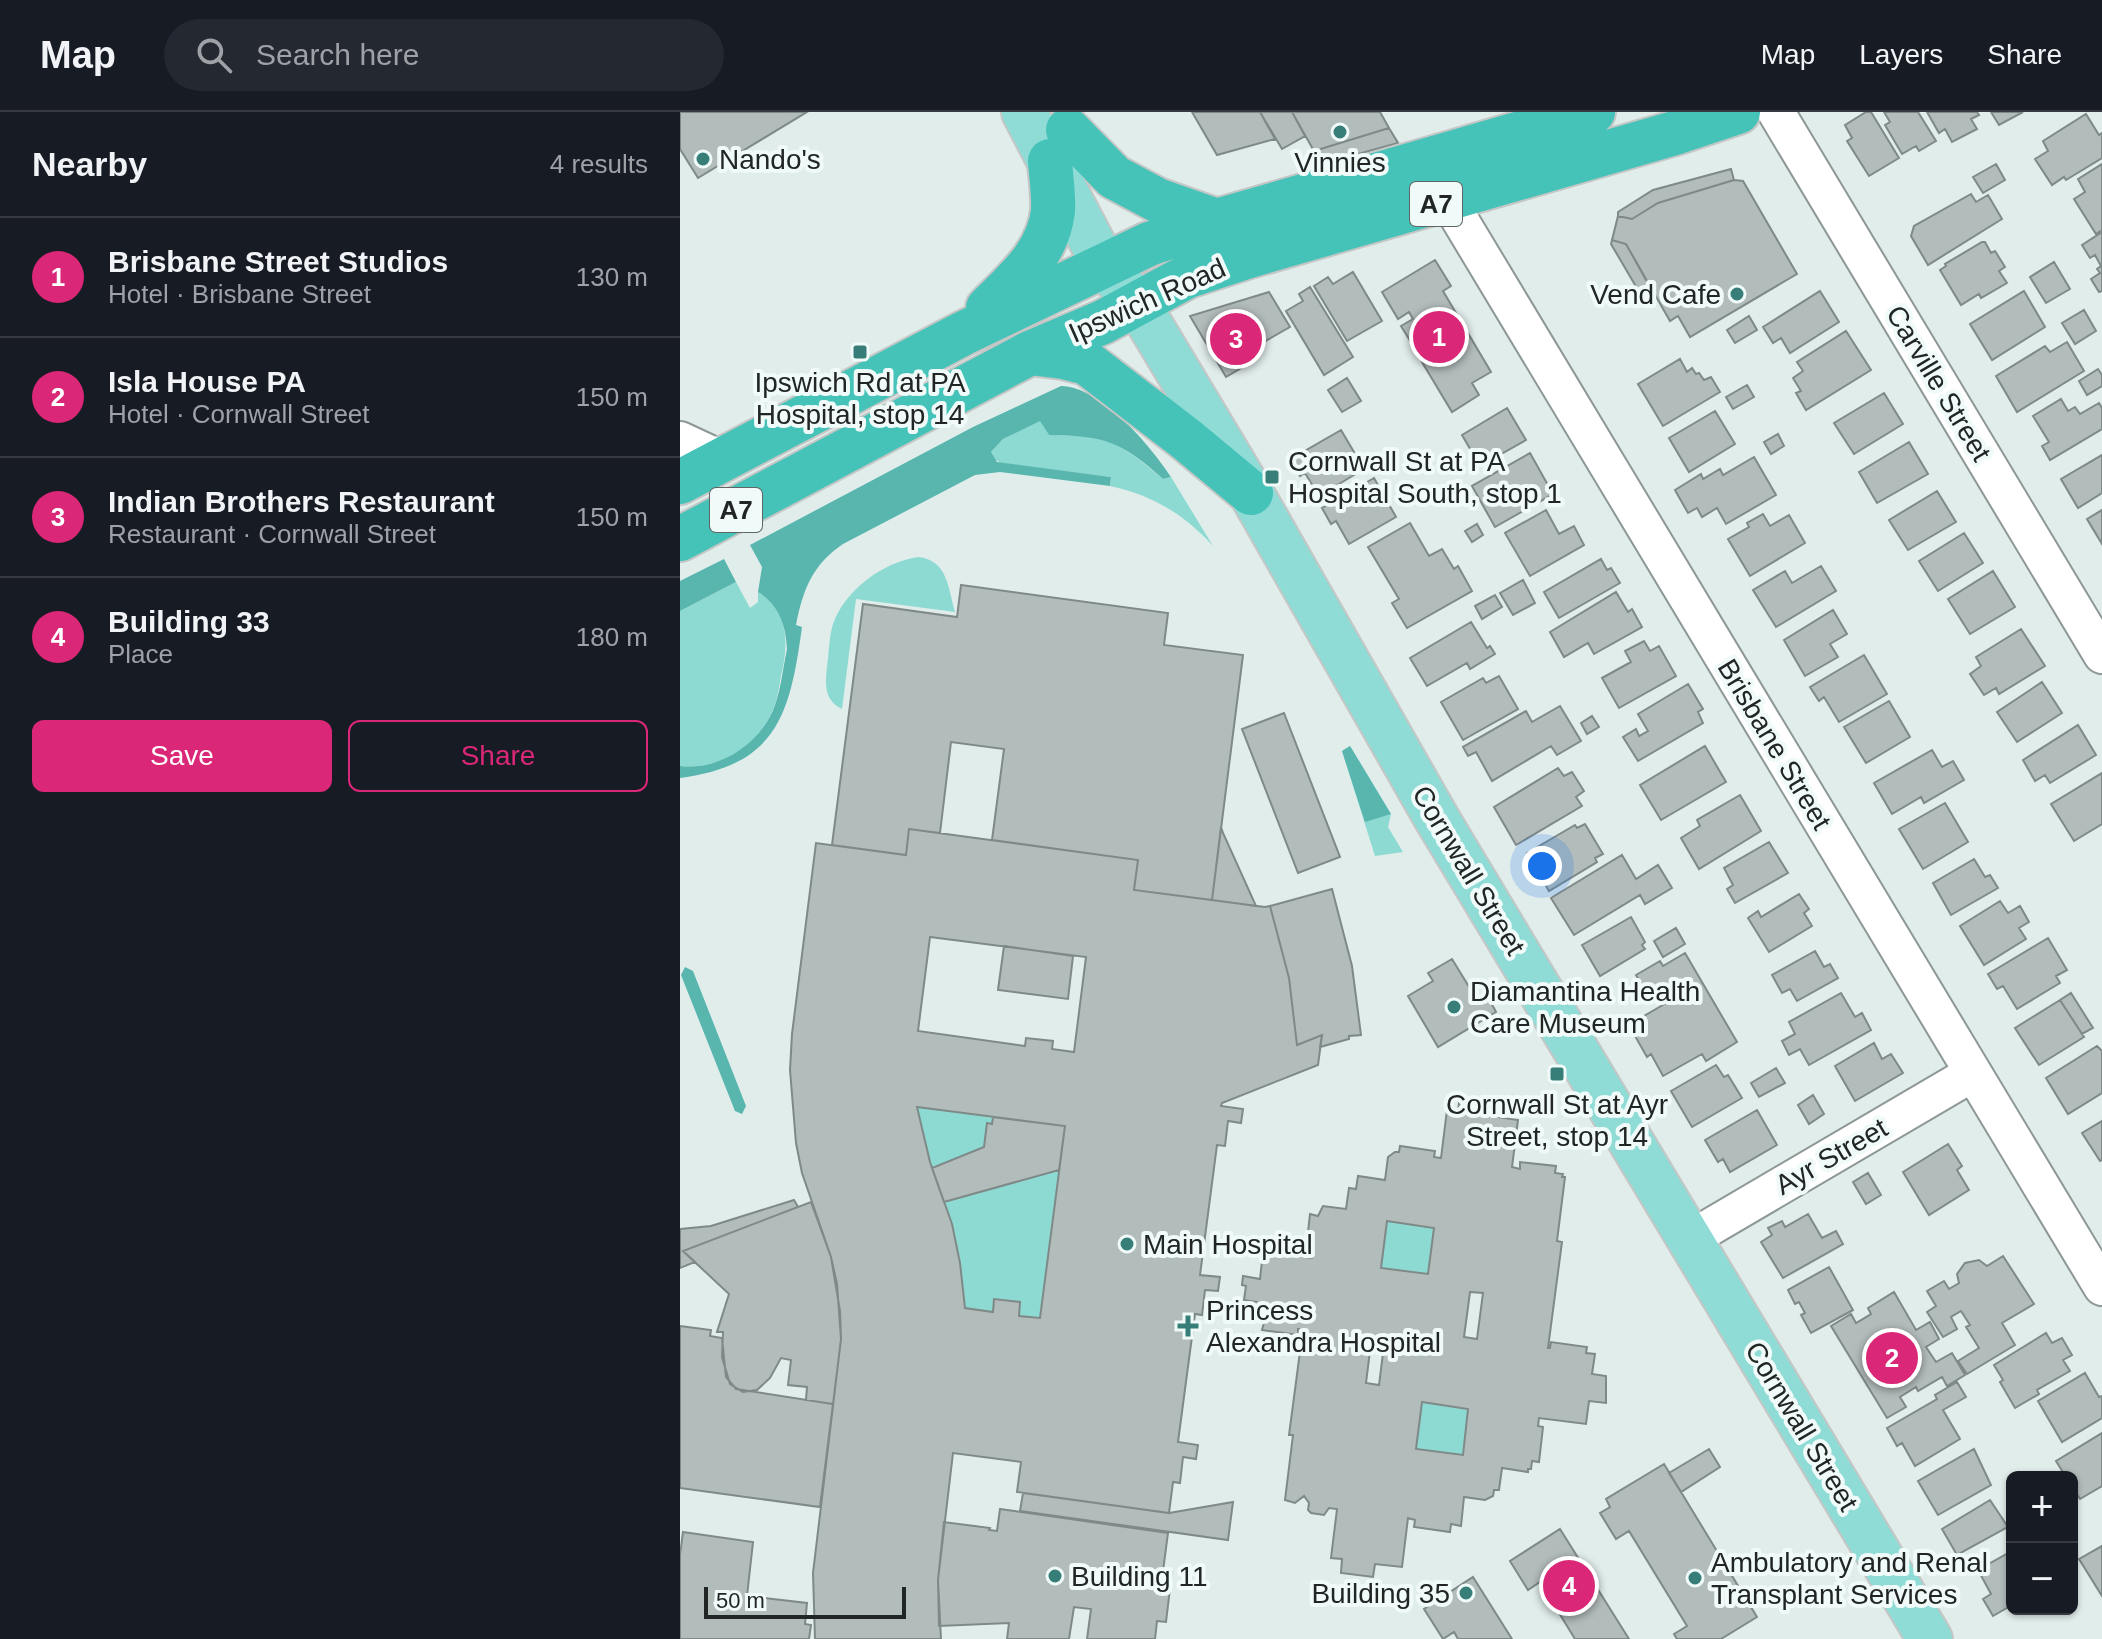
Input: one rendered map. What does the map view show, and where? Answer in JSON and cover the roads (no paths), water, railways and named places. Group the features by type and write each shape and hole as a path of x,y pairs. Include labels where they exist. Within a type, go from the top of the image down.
{"highway":[{"name":"Ipswich Road","path":"680,482 964,333 1118,259 1217,221 1593,112"},
{"name":"Ipswich Road","path":"680,539 1030,353 1103,322 1188,276 1738,112"},
{"path":"1059,134 1114,177 1157,200 1217,221"},
{"path":"964,333 1034,262 1045,239 1053,211 1059,134"},
{"path":"1030,353 1087,363 1251,493"}],"main road":[{"name":"Cornwall Street","path":"1024,112 1059,134 1137,303 1251,493 1430,807 1930,1639"}],"street":[{"name":"Carville Street","path":"1776,112 2102,655"},
{"name":"Brisbane Street","path":"1448,200 2102,1287"},
{"path":"680,440 723,460"},
{"name":"Ayr Street","path":"1690,1239 1973,1073"}],"place":[{"name":"Vinnies","path":"1340,132"},
{"name":"Nando's","path":"703,159"},
{"name":"Vend Cafe","path":"1737,294"},
{"name":"Brisbane Street Studios","path":"1439,337"},
{"name":"Indian Brothers Restaurant","path":"1236,339"},
{"name":"Ipswich Rd at PA Hospital, stop 14","path":"860,352"},
{"name":"Cornwall St at PA Hospital South, stop 1","path":"1272,477"},
{"name":"Diamantina Health Care Museum","path":"1454,1007"},
{"name":"Cornwall St at Ayr Street, stop 14","path":"1557,1074"},
{"name":"Main Hospital","path":"1127,1244"},
{"name":"Princess Alexandra Hospital","path":"1188,1326"},
{"name":"Isla House PA","path":"1892,1358"},
{"name":"Building 11","path":"1055,1576"},
{"name":"Ambulatory and Renal Transplant Services","path":"1695,1578"},
{"name":"Building 33","path":"1569,1586"},
{"name":"Building 35","path":"1466,1593"}]}
